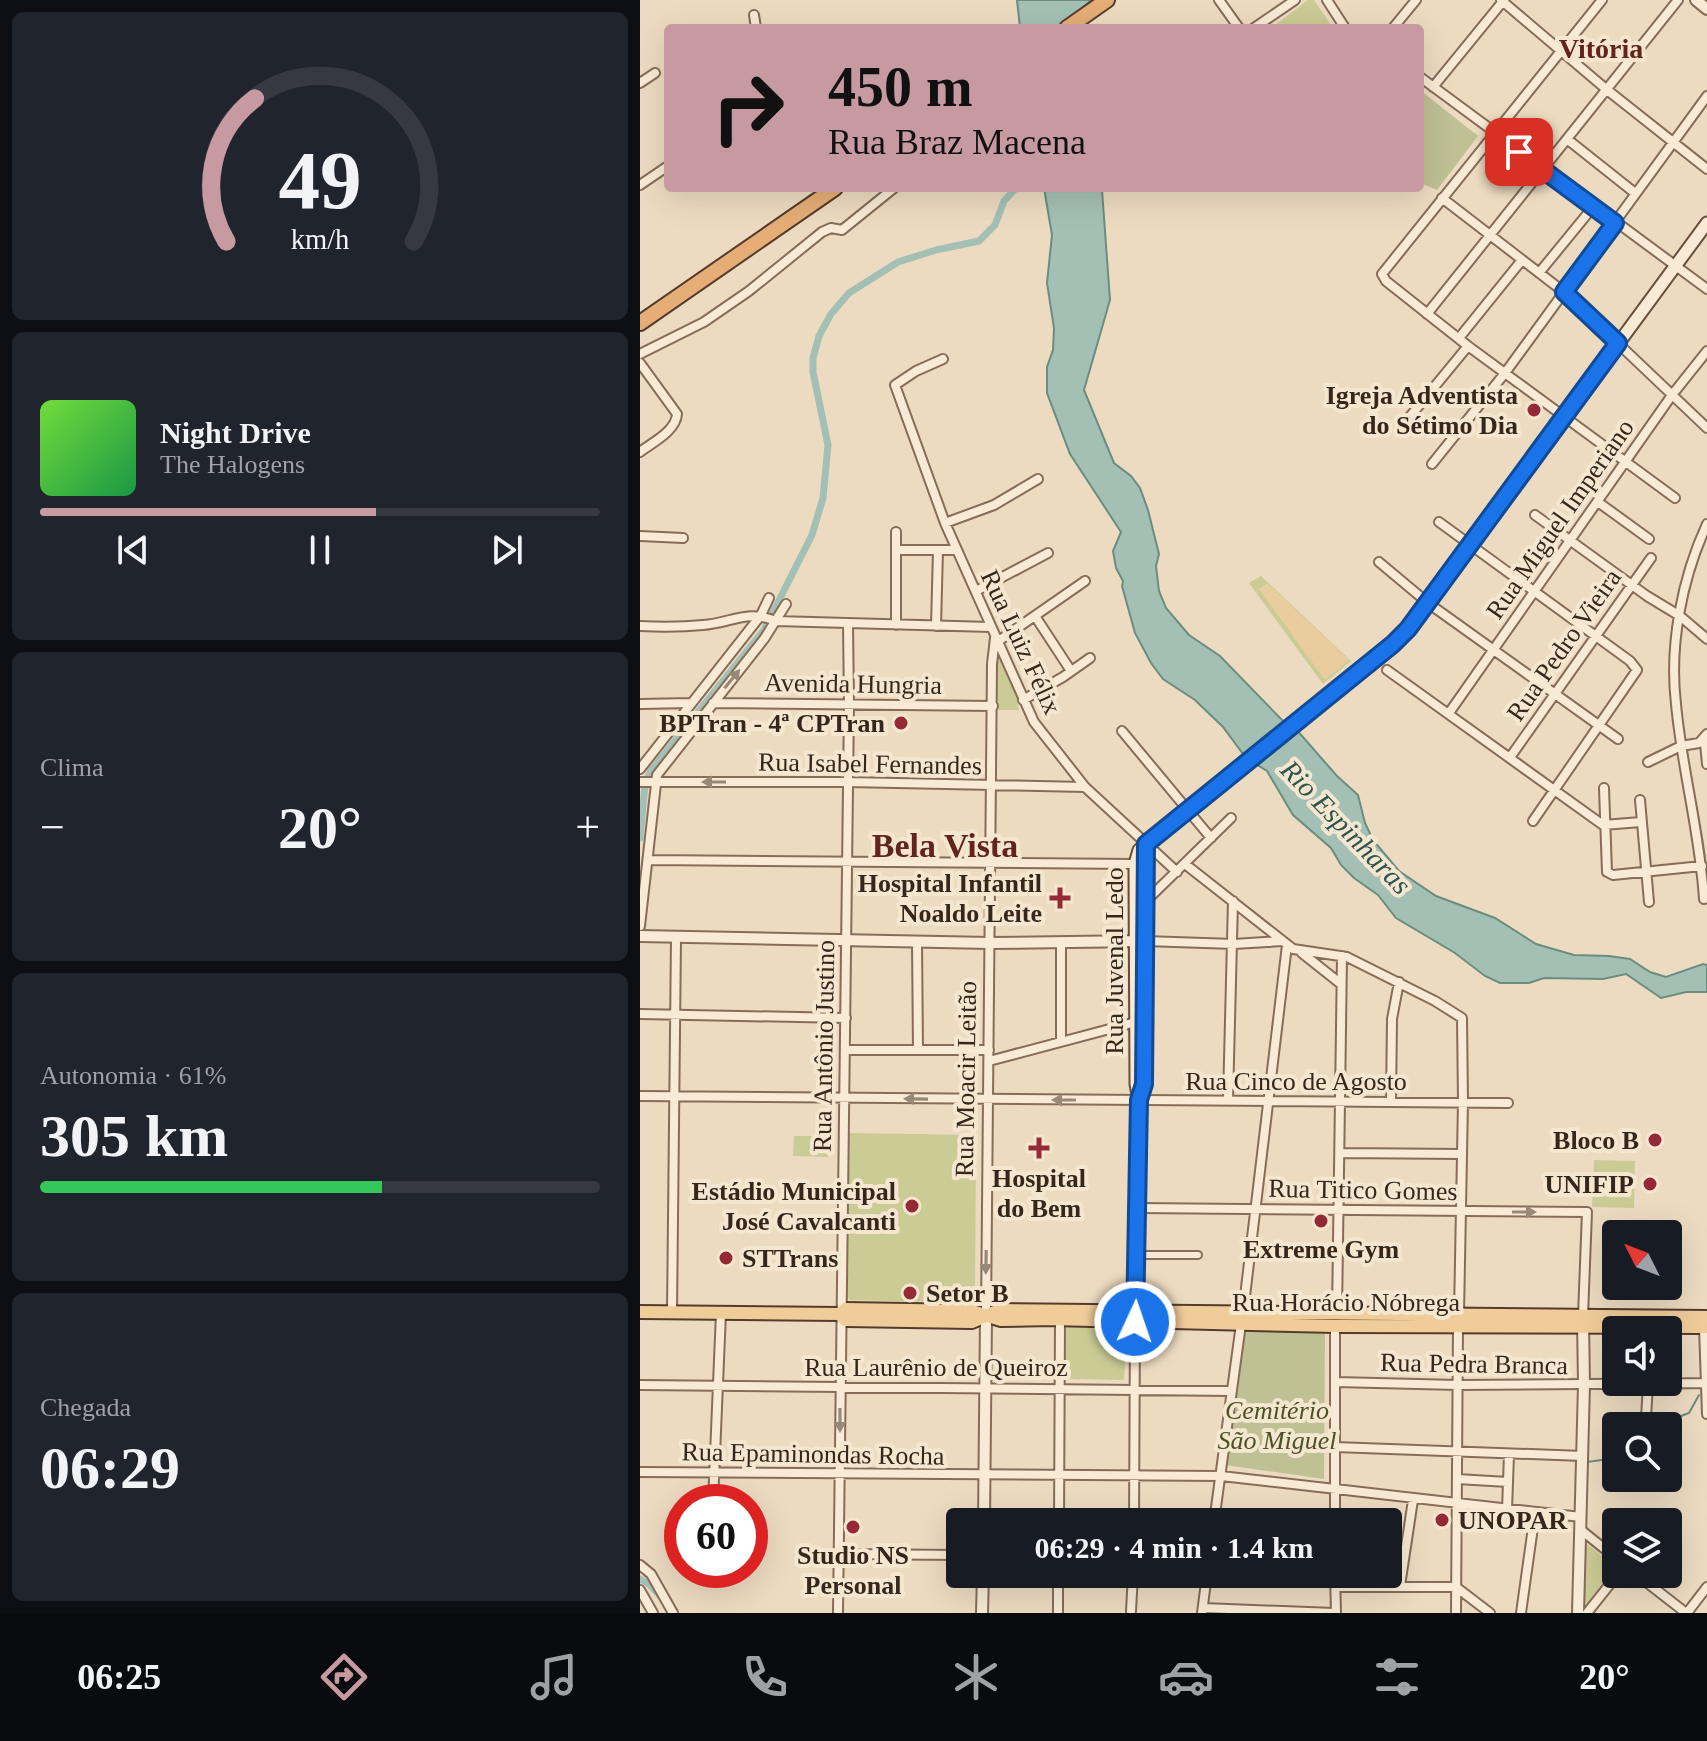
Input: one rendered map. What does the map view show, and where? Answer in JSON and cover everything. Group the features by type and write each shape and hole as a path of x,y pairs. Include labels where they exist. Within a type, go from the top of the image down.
{"highway":[{"path":"1073,24 1107,0"},
{"path":"640,322 829,192"}],"main road":[{"path":"1146,844 1408,629 1707,223"},
{"name":"Rua Juvenal Ledo","path":"1139,1100 1144,1084 1135,864 1136,855 1146,844"},
{"name":"Rua Juvenal Ledo","path":"1135,1314 1139,1100 1136,1022 1140,941 1146,901 1146,844"},
{"name":"Rua Horácio Nóbrega","path":"640,1312 840,1314 845,1309 972,1311 1001,1320 1135,1314"},
{"name":"Rua Horácio Nóbrega","path":"986,1316 999,1310 1242,1319 1584,1320 1706,1324"}],"street":[{"path":"1219,0 1236,24"},
{"path":"1260,24 1295,0"},
{"path":"1327,0 1342,24"},
{"path":"1396,24 1416,0"},
{"path":"1602,0 1382,274 1386,281 1468,346 1675,498"},
{"path":"1427,314 1678,0"},
{"path":"1696,0 1707,9"},
{"path":"1433,87 1503,1 1606,89 1707,169"},
{"path":"754,15 755,24"},
{"path":"640,83 655,73"},
{"path":"1424,80 1707,289"},
{"path":"1432,464 1505,373 1707,96"},
{"path":"1567,139 1635,193"},
{"path":"640,185 664,169"},
{"path":"640,354 704,322 749,291 822,232 831,228 842,230 889,192"},
{"path":"1442,198 1564,292 1707,428"},
{"path":"1539,273 1593,207"},
{"path":"1459,338 1522,260"},
{"path":"1403,425 1468,346"},
{"name":"Rua Miguel Imperiano","path":"1449,713 1532,591 1707,351"},
{"name":"Rua Luiz Félix","path":"943,359 895,385 945,523 1023,700 1037,728 1085,787 1177,872"},
{"path":"640,363 677,414 677,422 640,452"},
{"path":"945,523 994,505 1038,479"},
{"path":"1598,502 1649,539"},
{"path":"1535,515 1680,616 1707,639"},
{"path":"1439,522 1630,661 1637,670 1533,821"},
{"path":"1704,899 1702,866 1675,702 1674,657 1690,569 1707,524"},
{"path":"896,532 896,625"},
{"path":"640,536 683,538"},
{"path":"897,550 956,550"},
{"path":"936,626 938,550"},
{"path":"976,591 1048,553"},
{"name":"Rua Pedro Vieira","path":"1511,756 1651,558"},
{"path":"1379,562 1428,603 1618,739"},
{"path":"996,640 1085,581"},
{"path":"640,926 654,783 665,764 713,703 768,618 769,598"},
{"path":"640,769 691,703 768,618 786,604"},
{"path":"1035,616 1071,671"},
{"path":"640,626 703,625 735,617 848,624 991,627"},
{"name":"Rua Antônio Justino","path":"838,1613 848,624"},
{"name":"Rua Moacir Leitão","path":"984,1508 990,861 996,640"},
{"path":"1023,700 1090,658"},
{"path":"1387,670 1511,756 1603,825 1641,822"},
{"path":"640,704 691,703"},
{"name":"Avenida Hungria","path":"713,703 993,706"},
{"path":"1122,731 1211,838"},
{"path":"1648,762 1681,746 1705,740 1707,764"},
{"name":"Rua Isabel Fernandes","path":"640,782 1085,787"},
{"path":"1604,788 1607,872 1613,875 1646,873 1702,866"},
{"path":"1640,800 1649,902"},
{"path":"1146,901 1231,818"},
{"path":"648,860 1135,864"},
{"path":"1185,864 1341,984"},
{"path":"1228,1100 1233,901"},
{"path":"640,936 990,943 1285,943"},
{"path":"672,1313 676,938"},
{"path":"917,941 918,1050"},
{"path":"1061,942 1061,1040"},
{"path":"1216,1508 1269,1101 1285,943"},
{"path":"1301,952 1342,956 1456,1012 1464,1022 1456,1613"},
{"path":"1335,1508 1342,956"},
{"path":"1391,1101 1393,1006 1399,982"},
{"path":"640,1014 846,1018"},
{"path":"989,1061 1136,1022"},
{"path":"845,1050 989,1050"},
{"name":"Rua Cinco de Agosto","path":"640,1096 1508,1103"},
{"path":"1340,1153 1462,1154"},
{"name":"Rua Titico Gomes","path":"1138,1208 1587,1212 1584,1320"},
{"path":"1138,1255 1198,1255"},
{"path":"715,1484 721,1313"},
{"path":"1134,1508 1135,1314"},
{"path":"1059,1508 1060,1319"},
{"path":"1578,1613 1584,1320"},
{"path":"1706,1324 1707,1414"},
{"name":"Rua Pedra Branca","path":"1336,1382 1602,1385"},
{"name":"Rua Pedra Branca","path":"1682,1383 1707,1383"},
{"name":"Rua Laurênio de Queiroz","path":"640,1385 1232,1391"},
{"path":"1335,1447 1583,1456"},
{"path":"1507,1510 1509,1454"},
{"name":"Rua Epaminondas Rocha","path":"640,1472 1221,1476 1581,1517"},
{"path":"1457,1479 1508,1482"},
{"path":"1402,1573 1413,1500"},
{"path":"1521,1613 1535,1513"},
{"path":"1581,1530 1602,1547"},
{"path":"840,1554 946,1555"},
{"path":"640,1565 651,1574 673,1613"},
{"path":"1402,1586 1456,1587 1490,1613"},
{"path":"1654,1588 1687,1613 1707,1587"},
{"path":"982,1613 983,1588"},
{"path":"1058,1588 1058,1613"},
{"path":"1131,1611 1132,1588"},
{"path":"1205,1588 1202,1611 1335,1613 1336,1588"},
{"path":"1587,1613 1607,1588"},
{"path":"640,1590 653,1613"}],"green space":[{"path":"1308,0 1314,0 1330,24 1276,24"},
{"path":"1424,93 1478,136 1437,190 1424,185"},
{"path":"1261,576 1351,661 1323,684 1249,583"},
{"path":"996,658 999,658 1017,698 1019,710 997,710"},
{"name":"Estádio Municipal José Cavalcanti","path":"849,1133 976,1135 975,1299 972,1303 850,1300 846,1295"},
{"path":"794,1136 829,1136 828,1157 793,1156"},
{"path":"1594,1160 1635,1161 1634,1208 1592,1207"},
{"path":"1065,1324 1127,1327 1124,1380 1063,1379"},
{"name":"Cemitério São Miguel","path":"1243,1329 1325,1331 1324,1479 1225,1465"},
{"path":"1587,1544 1602,1556 1604,1588 1586,1610 1582,1609 1584,1546"}],"sand":[{"path":"1267,583 1349,660 1325,680 1259,589"}],"water":[{"path":"1017,0 1091,0 1084,7 1084,14 1070,24 1020,24"},
{"name":"Rio Espinharas","path":"1045,192 1102,192 1110,300 1084,390 1114,463 1131,476 1140,488 1159,554 1156,566 1159,591 1166,608 1189,635 1220,656 1282,720 1296,729 1358,795 1373,840 1399,871 1436,896 1495,918 1536,944 1574,955 1630,959 1650,972 1666,977 1707,965 1707,992 1686,992 1661,998 1626,974 1603,979 1544,978 1529,983 1500,983 1485,976 1455,953 1396,918 1378,895 1341,865 1331,848 1293,815 1267,771 1246,758 1223,727 1195,700 1163,679 1135,633 1123,581 1116,568 1113,551 1121,532 1070,454 1047,393 1047,367 1053,350 1054,328 1047,283 1052,235"}],"waterway":[{"path":"640,838 645,785 650,772 764,630 812,535 823,498 828,445 813,358 819,336 831,314 849,293 898,262 979,241 995,225 1004,201 1012,192"},
{"path":"1682,1416 1689,1413 1699,1395"},
{"path":"1587,1462 1602,1460"},
{"path":"640,1579 661,1597"}],"place":[{"name":"Igreja Adventista do Sétimo Dia","path":"1534,410"},
{"name":"BPTran - 4ª CPTran","path":"901,723"},
{"name":"Hospital Infantil Noaldo Leite","path":"1060,898"},
{"name":"Bloco B","path":"1655,1140"},
{"name":"Hospital do Bem","path":"1039,1148"},
{"name":"UNIFIP","path":"1650,1184"},
{"name":"Estádio Municipal José Cavalcanti","path":"912,1206"},
{"name":"Extreme Gym","path":"1321,1221"},
{"name":"STTrans","path":"726,1258"},
{"name":"Setor B","path":"910,1293"},
{"name":"UNOPAR","path":"1442,1520"},
{"name":"Studio NS Personal","path":"853,1527"}],"district":[{"name":"Vitória","path":"1601,48"},
{"name":"Bela Vista","path":"945,845"}],"route":[{"path":"1135,1322 1139,1100 1144,1084 1146,844 1408,629 1618,343 1564,292 1615,223 1519,152"}]}
